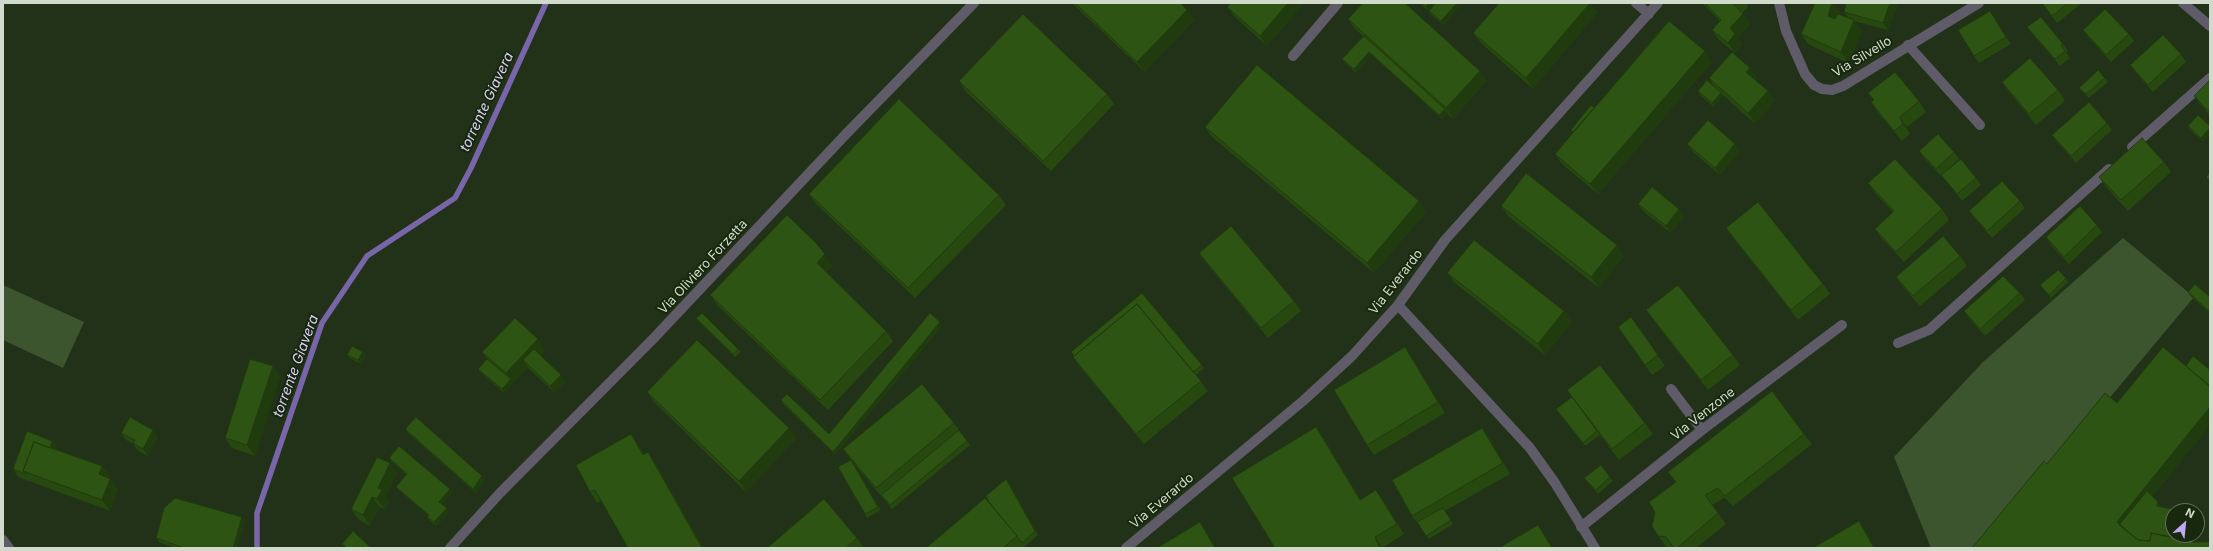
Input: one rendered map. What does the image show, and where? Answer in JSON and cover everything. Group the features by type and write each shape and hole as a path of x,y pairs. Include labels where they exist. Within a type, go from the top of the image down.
{"street":[{"name":"Via Oliviero Forzetta","path":"450,548 974,3"},
{"path":"1293,56 1338,3"},
{"path":"1636,3 1649,14"},
{"name":"Via Everardo","path":"1126,548 1303,402 1352,356 1398,305 1445,240 1658,3"},
{"name":"Via Silvello","path":"1779,3 1786,31 1805,74 1814,85 1822,89 1832,90 1843,86 1979,3"},
{"path":"2183,3 2210,26"},
{"path":"1908,45 1980,125"},
{"path":"1898,344 1929,330 2210,78"},
{"path":"1398,305 1530,448 1595,548"},
{"name":"Via Venzone","path":"1581,527 1702,430 1842,325"},
{"path":"1671,389 1702,430"},
{"path":"3,540 9,548"}],"green space":[{"path":"2123,238 2194,297 1984,548 1931,548 1894,457 1983,362"},
{"path":"3,285 84,322 63,368 3,340"}],"building":[{"path":"1075,3 1180,3 1187,10 1137,62"},
{"path":"1231,3 1288,3 1260,36 1227,7"},
{"path":"1363,3 1405,3 1480,71 1446,108 1348,19"},
{"path":"1421,3 1429,3 1426,7"},
{"path":"1436,3 1457,3 1441,21 1429,11"},
{"path":"1499,3 1590,3 1526,78 1473,33"},
{"path":"1705,3 1734,3 1733,4 1743,14 1730,28 1735,34 1728,43 1712,30 1721,20"},
{"path":"1815,3 1832,3 1828,16 1835,19 1838,14 1854,20 1841,52 1801,34"},
{"path":"1846,3 1890,3 1883,23 1844,12"},
{"path":"2042,3 2068,3 2052,16"},
{"path":"2105,9 2129,34 2106,55 2083,30"},
{"path":"1990,11 2006,37 1974,56 1958,30"},
{"path":"1023,14 1107,94 1043,161 959,81"},
{"path":"2041,17 2063,44 2061,45 2065,51 2055,59 2027,27"},
{"path":"1669,21 1705,51 1590,184 1555,154"},
{"path":"1658,32 1659,33 1627,69"},
{"path":"2163,35 2181,54 2148,85 2130,65"},
{"path":"1364,36 1445,109 1439,115 1369,52 1354,69 1342,59"},
{"path":"1732,52 1750,68 1746,72 1768,91 1748,113 1709,78"},
{"path":"2030,58 2058,90 2029,114 2002,82"},
{"path":"1257,65 1419,201 1367,263 1205,127"},
{"path":"2098,70 2105,78 2086,94 2079,88"},
{"path":"1895,72 1919,101 1900,117 1903,124 1894,131 1871,102 1874,100 1868,93"},
{"path":"1707,80 1721,93 1712,103 1698,91"},
{"path":"2210,80 2210,113 2194,96"},
{"path":"899,99 999,195 908,288 809,194"},
{"path":"2089,102 2107,123 2071,156 2052,135"},
{"path":"1591,105 1594,108 1573,132 1571,130"},
{"path":"2198,115 2210,126 2201,138 2188,126"},
{"path":"1708,120 1735,144 1715,168 1687,144"},
{"path":"1938,134 1954,152 1936,169 1919,151"},
{"path":"2142,138 2164,162 2121,200 2099,177"},
{"path":"1895,159 1942,209 1896,252 1875,229 1894,211 1868,183"},
{"path":"1961,159 1976,178 1957,194 1941,175"},
{"path":"2210,172 2210,181 2206,177"},
{"path":"1526,173 1617,245 1591,277 1501,206"},
{"path":"2002,181 2020,201 1987,231 1969,211"},
{"path":"1652,187 1679,209 1666,226 1638,204"},
{"path":"1758,202 1823,284 1791,310 1726,228"},
{"path":"2080,206 2097,225 2064,257 2046,237"},
{"path":"787,215 815,242 825,254 817,263 886,331 820,400 710,295"},
{"path":"1231,226 1294,301 1261,328 1199,253"},
{"path":"1943,236 1960,256 1913,296 1896,277"},
{"path":"1474,240 1564,311 1538,344 1447,273"},
{"path":"2058,270 2066,278 2049,295 2040,285"},
{"path":"2003,276 2020,293 1980,329 1964,311"},
{"path":"2195,284 2210,297 2210,312 2188,292"},
{"path":"1678,285 1733,355 1701,380 1646,310"},
{"path":"1142,293 1202,365 1193,372 1137,304 1074,356 1071,352"},
{"path":"1137,304 1201,381 1136,434 1073,357"},
{"path":"702,313 738,349 733,354 696,318"},
{"path":"930,313 940,322 833,452 781,400 787,394 829,434"},
{"path":"1631,317 1658,355 1645,365 1618,327"},
{"path":"515,318 538,339 506,373 482,352"},
{"path":"697,340 789,428 739,481 647,392"},
{"path":"352,346 363,352 358,360 347,355"},
{"path":"1405,347 1438,402 1367,445 1334,390"},
{"path":"2163,347 2210,386 2210,407 2117,522 2138,540 2150,541 2151,533 2165,536 2165,543 2210,542 2210,548 1972,548 2044,461 2047,464 2105,393 2117,403"},
{"path":"534,349 561,375 550,386 523,360"},
{"path":"2193,356 2210,370 2209,386 2186,366"},
{"path":"250,359 273,366 247,445 225,438"},
{"path":"487,359 511,379 502,389 478,369"},
{"path":"1600,365 1645,423 1612,449 1567,390"},
{"path":"922,384 954,423 876,488 843,449"},
{"path":"1772,391 1804,434 1725,496 1718,488 1705,495 1718,513 1677,548 1674,548 1666,537 1658,536 1652,526 1655,512 1649,502 1676,482 1668,472"},
{"path":"1572,397 1597,431 1583,443 1556,409"},
{"path":"130,417 153,430 143,449 133,443 135,440 121,433"},
{"path":"416,417 482,476 473,489 405,429"},
{"path":"1316,427 1360,500 1376,490 1397,524 1375,537 1380,548 1275,548 1232,478"},
{"path":"1482,428 1503,463 1412,516 1392,480"},
{"path":"959,430 967,441 890,505 881,495"},
{"path":"27,431 52,441 50,448 34,442 23,471 25,474 13,469"},
{"path":"631,434 643,455 648,452 702,548 628,548 595,490 590,492 576,465"},
{"path":"34,442 102,466 99,474 110,479 102,500 23,471"},
{"path":"399,446 450,489 439,502 447,508 434,522 427,517 429,515 396,487 407,474 389,458"},
{"path":"377,457 390,463 378,488 382,490 377,499 372,497 363,515 351,509"},
{"path":"851,460 878,507 865,514 838,467"},
{"path":"1601,465 1610,477 1596,490 1584,478"},
{"path":"1006,479 1035,531 1022,543 989,502 986,496"},
{"path":"2147,491 2158,502 2157,506 2165,508 2165,536 2151,533 2150,541 2138,540 2119,525"},
{"path":"175,498 242,517 233,548 184,548 156,538 164,508"},
{"path":"985,498 1017,536 1003,548 926,548"},
{"path":"824,499 857,538 846,548 767,548"},
{"path":"1443,508 1451,520 1426,536 1417,522"},
{"path":"1859,521 1874,548 1813,548"},
{"path":"1200,522 1215,548 1157,548"},
{"path":"1538,525 1552,548 1503,548 1502,546"},
{"path":"353,531 371,548 347,548 342,544"}],"waterway":[{"name":"torrente Giavera","path":"257,548 257,513 322,323 367,256 455,198 471,168 546,3"}]}
